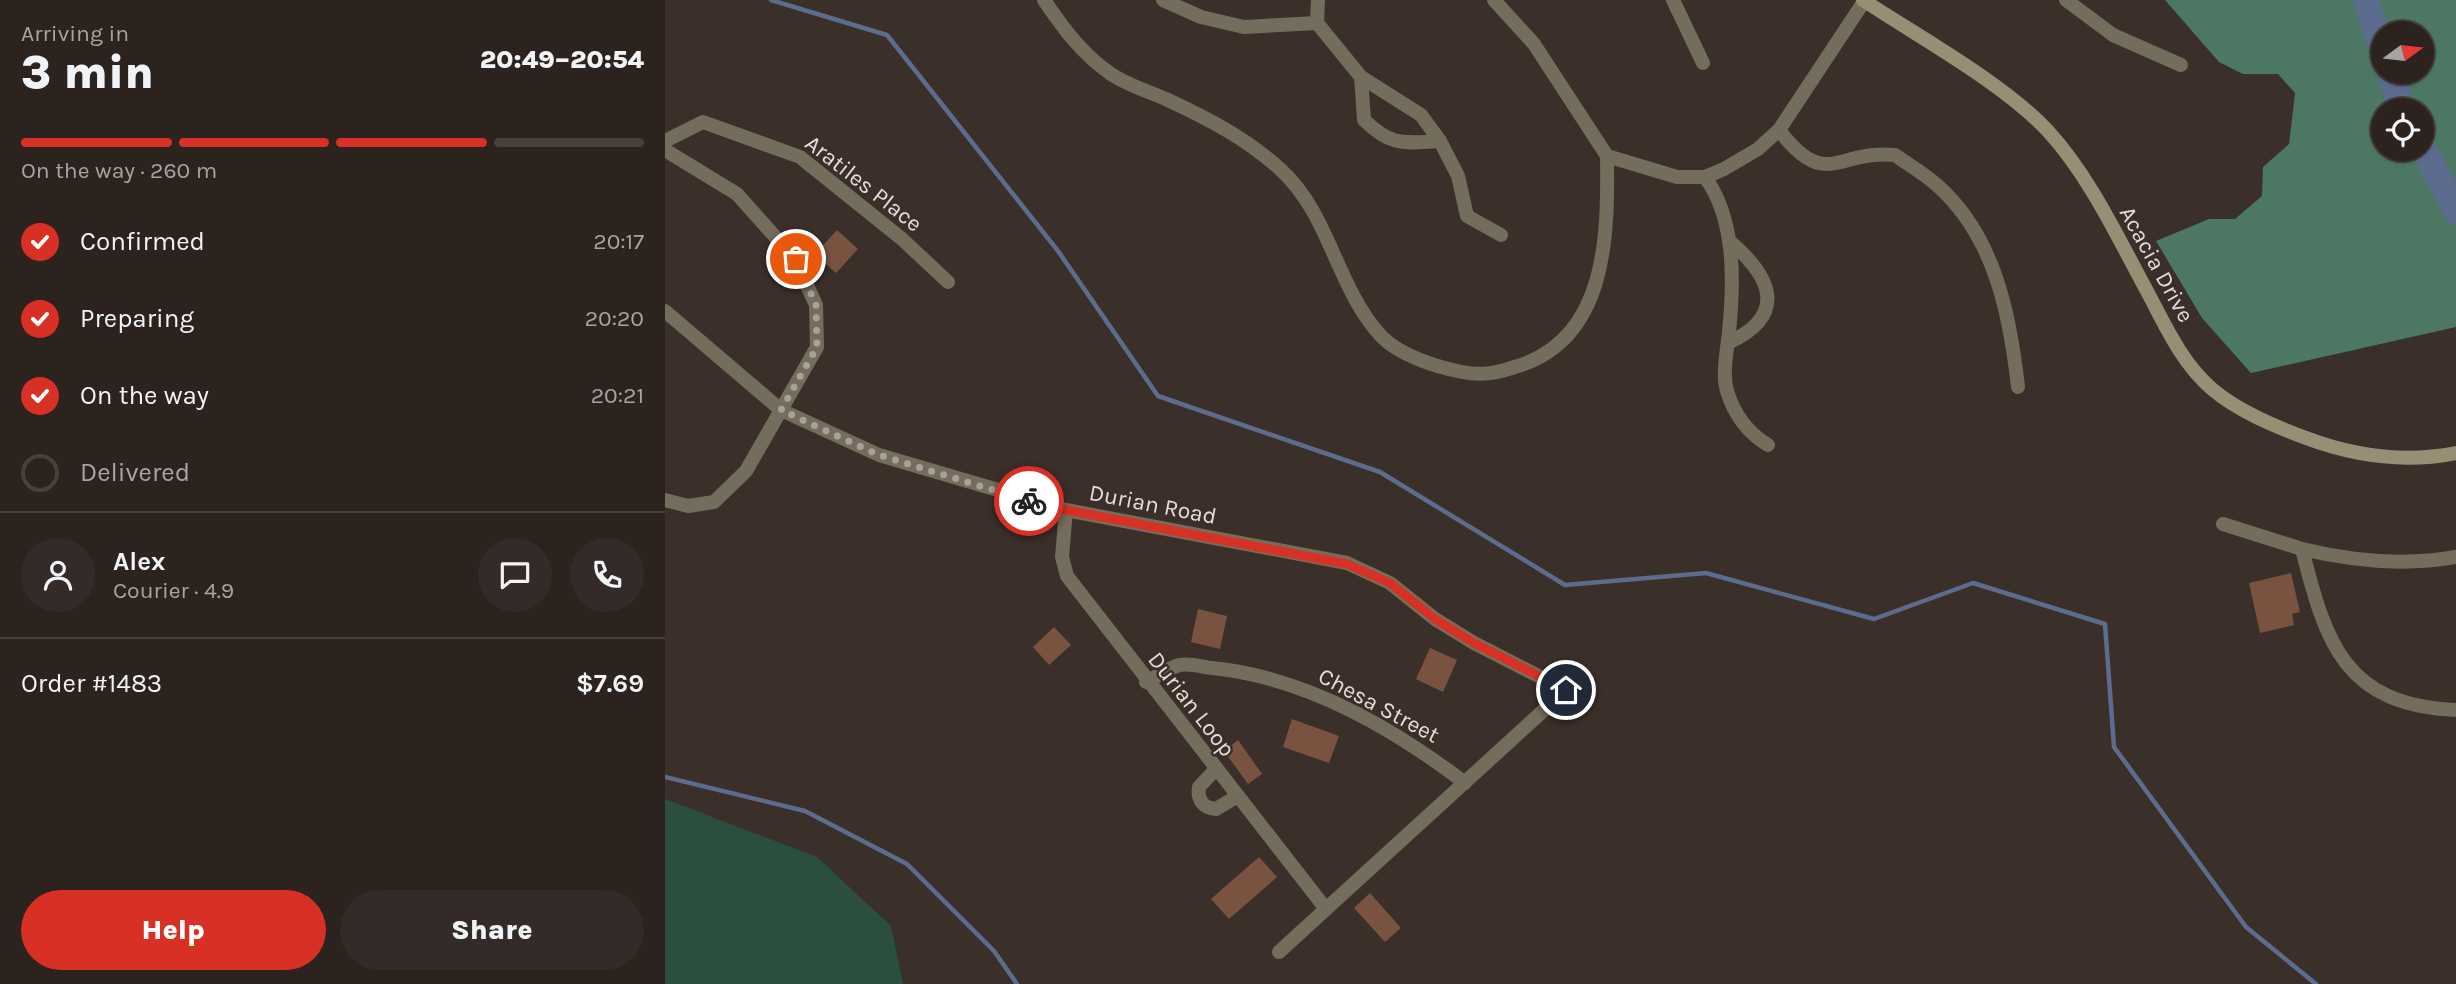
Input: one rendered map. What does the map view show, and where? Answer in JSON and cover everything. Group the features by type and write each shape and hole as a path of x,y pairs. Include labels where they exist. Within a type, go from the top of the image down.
{"street":[{"path":"1044,0 1075,44 1112,75 1226,127 1282,170 1318,218 1349,285 1382,337 1431,366 1485,376 1532,362 1572,334 1595,289 1608,226 1607,156 1534,44 1494,0"},
{"path":"1163,0 1201,17 1244,27 1317,23"},
{"path":"1318,0 1317,23 1361,77 1421,115 1440,141 1458,176 1467,216 1501,235"},
{"path":"1673,0 1703,63"},
{"path":"1607,156 1677,177 1705,177 1758,149 1779,130 1864,0"},
{"name":"Acacia Drive","path":"1864,0 2021,105 2049,132 2081,174 2176,348 2213,389 2267,423 2319,443 2383,458 2427,459 2456,453"},
{"path":"2066,0 2113,35 2181,65"},
{"path":"1361,77 1364,120 1382,137 1403,143 1440,141"},
{"name":"Aratiles Place","path":"665,141 703,122 800,157 902,239 948,282"},
{"path":"1779,130 1797,154 1820,165 1895,155 1939,187 1961,214 1991,264 2009,323 2018,387"},
{"path":"665,150 737,194 796,259 816,305 817,347 746,471 714,502 688,506 665,500"},
{"path":"1705,177 1713,188 1730,242 1732,284 1726,389 1744,424 1756,438 1768,445"},
{"path":"1728,343 1754,327 1763,315 1768,296 1756,265 1730,242"},
{"name":"Durian Road","path":"665,311 781,410 879,455 1066,510 1347,564 1390,583 1435,619 1474,643 1566,690 1465,783"},
{"name":"Durian Loop","path":"1066,510 1062,557 1067,576 1146,682 1326,909"},
{"path":"2223,524 2302,549 2348,560 2434,561 2456,557"},
{"path":"2302,549 2317,607 2330,641 2354,672 2372,690 2396,700 2428,709 2456,710"},
{"name":"Chesa Street","path":"1146,682 1181,664 1226,669 1290,685 1338,704 1395,734 1465,783"},
{"path":"1215,770 1199,786 1198,793 1203,805 1216,809 1236,797"},
{"path":"1279,952 1465,783"}],"green space":[{"path":"2165,0 2456,0 2456,327 2251,373 2202,318 2156,241 2209,219 2235,219 2262,196 2263,167 2289,144 2295,93 2278,74 2243,74 2219,62"},
{"path":"665,799 817,857 891,926 903,984 665,984"}],"building":[{"path":"837,230 858,249 836,273 815,254"},
{"path":"2291,573 2300,612 2292,614 2294,625 2260,633 2249,583"},
{"path":"1198,609 1227,616 1220,649 1191,642"},
{"path":"1054,627 1071,645 1049,665 1033,647"},
{"path":"1430,648 1457,660 1443,692 1416,679"},
{"path":"1292,719 1339,736 1329,763 1283,747"},
{"path":"1238,740 1262,774 1248,784 1224,751"},
{"path":"1259,857 1277,877 1229,919 1211,899"},
{"path":"1370,893 1401,928 1385,942 1354,908"}],"waterway":[{"path":"771,0 887,35 1058,251 1158,396 1380,472 1565,585 1706,573 1874,619 1973,583 2105,624 2114,747 2246,927 2316,984"},
{"path":"2366,0 2373,21"},
{"path":"2393,84 2399,98"},
{"path":"2430,161 2456,211"},
{"path":"665,777 805,811 907,864 994,951 1017,984"}],"way so far":[{"path":"796,259 816,305 817,347 781,410 879,455 1029,501"}],"route":[{"path":"1029,501 1347,564 1390,583 1435,619 1474,643 1566,690"}]}
